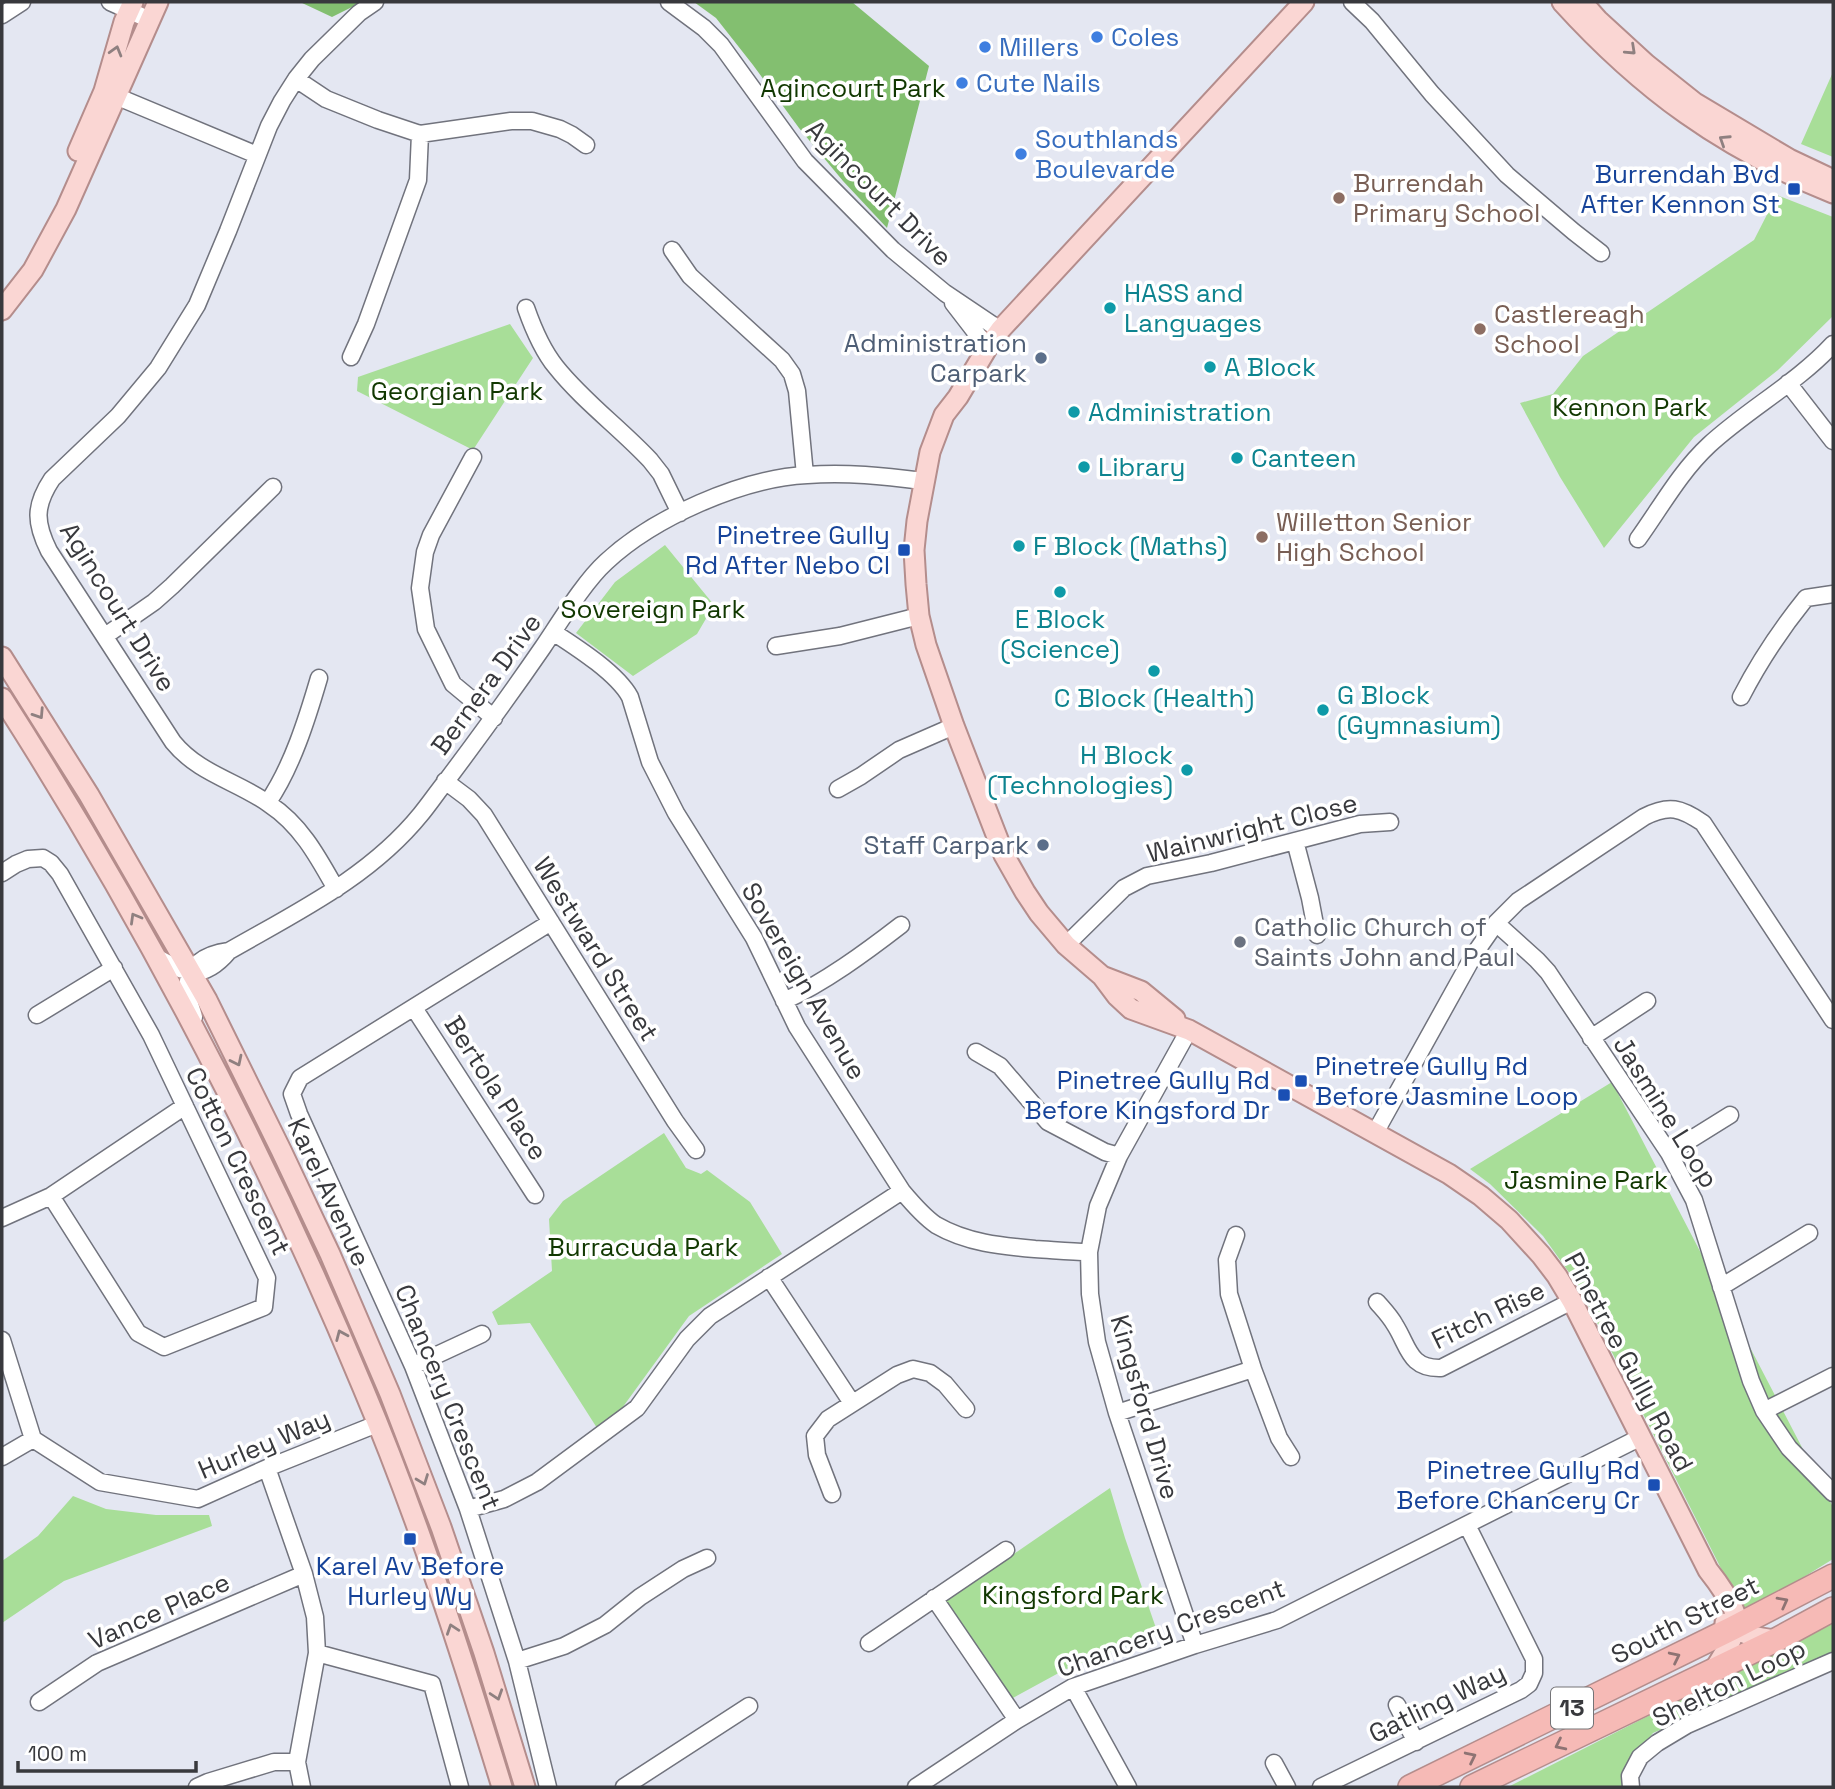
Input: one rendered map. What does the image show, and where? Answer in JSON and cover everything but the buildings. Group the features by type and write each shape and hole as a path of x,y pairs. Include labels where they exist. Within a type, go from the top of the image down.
{"highway":[{"name":"South Street","path":"1410,1787 1733,1629 1833,1576"},
{"name":"13","path":"1472,1787 1776,1640 1833,1609"}],"main road":[{"path":"2,289 41,233 158,2"},
{"name":"Pinetree Gully Road","path":"1289,2 990,334 958,397 944,415 930,452 923,481 914,550 919,616 926,645 1004,855 1032,903 1066,945 1102,976 1117,996 1131,1009 1189,1030 1449,1174 1496,1207 1541,1255 1572,1301 1708,1570 1710,1591 1725,1623 1733,1629"},
{"name":"Pinetree Gully Road","path":"990,334 1304,2"},
{"path":"1562,2 1635,75 1686,115 1748,154 1833,193"},
{"path":"1582,2 1646,64 1695,103 1788,159 1833,179"},
{"path":"2,310 33,270 66,209 111,94 124,22 131,7"},
{"name":"Karel Avenue","path":"2,657 89,795 191,972 330,1254 390,1394 441,1527 484,1653 525,1787"},
{"name":"Karel Avenue","path":"2,698 156,957 203,1042 278,1196 322,1292 418,1531 502,1787"},
{"path":"1714,1670 1730,1643 1733,1629 1758,1638 1776,1640"}],"street":[{"path":"2,15 22,2"},
{"path":"110,2 131,7 150,20"},
{"name":"Agincourt Drive","path":"336,890 303,835 287,817 268,802 197,764 173,742 45,542 38,521 39,505 52,479 118,416 158,368 191,316 269,126 296,79 340,30 375,2"},
{"name":"Agincourt Drive","path":"669,2 704,28 721,45 805,161 894,250 990,334"},
{"path":"1352,2 1372,21 1432,94 1507,175 1601,253"},
{"path":"296,79 326,99 420,134 511,121 532,121 560,129 586,145"},
{"path":"111,94 257,155"},
{"path":"351,357 366,324 418,180 420,134"},
{"path":"672,250 691,276 782,360 792,374 797,391 805,475"},
{"path":"526,308 533,330 554,365 650,460 661,474 680,513"},
{"path":"1638,539 1687,467 1710,444 1833,344"},
{"path":"1788,383 1833,441"},
{"path":"473,457 431,535 425,552 420,588 426,629 453,684 494,719"},
{"name":"Bernera Drive","path":"191,972 204,973 229,951 336,890 398,840 494,719 583,590 605,563 642,534 680,513 730,492 766,481 805,475 866,474 923,481"},
{"path":"105,636 154,602 273,487"},
{"path":"1741,697 1752,674 1806,598 1833,594"},
{"path":"776,646 840,636 919,616"},
{"name":"Sovereign Avenue","path":"553,632 625,687 650,762 676,813 754,938 797,1027 902,1191 915,1207 936,1224 966,1239 998,1246 1089,1252"},
{"path":"268,802 280,783 295,747 319,678"},
{"path":"838,789 899,750 954,726"},
{"name":"Westward Street","path":"446,781 484,815 675,1121 696,1150"},
{"path":"1375,1133 1475,953 1496,923 1518,901 1657,810 1673,808 1687,812 1703,823 1833,1020"},
{"name":"Wainwright Close","path":"1066,945 1124,888 1147,876 1210,863 1360,824 1391,822"},
{"path":"1295,841 1317,935"},
{"name":"Cotton Crescent","path":"2,873 28,859 43,858 60,874 79,905 151,1035 267,1278 264,1307 164,1347 146,1338 138,1333 51,1196"},
{"name":"Chancery Crescent","path":"548,1787 517,1661 468,1509 413,1366 292,1094 300,1078 551,922"},
{"name":"Jasmine Loop","path":"1496,923 1548,972 1669,1153 1694,1200 1751,1381 1764,1411 1789,1448 1833,1493"},
{"path":"785,1001 810,988 901,925"},
{"path":"156,957 191,972 187,991 203,1042"},
{"path":"37,1016 114,968"},
{"path":"1591,1038 1647,1001"},
{"name":"Bertola Place","path":"414,1007 535,1195"},
{"name":"Kingsford Drive","path":"1189,1030 1119,1156 1098,1206 1089,1252 1092,1319 1097,1342 1117,1413 1195,1645"},
{"path":"976,1052 1000,1066 1048,1122 1105,1152 1119,1156"},
{"path":"2,1218 51,1196 185,1106"},
{"path":"1669,1153 1730,1115"},
{"path":"468,1509 504,1499 537,1482 637,1408 687,1339 710,1316 902,1191"},
{"path":"1721,1287 1809,1233"},
{"path":"1236,1235 1227,1260 1228,1294 1279,1438 1291,1457"},
{"path":"769,1278 852,1403"},
{"name":"Fitch Rise","path":"1377,1302 1394,1323 1413,1359 1426,1369 1441,1368 1572,1301"},
{"path":"413,1366 482,1334"},
{"path":"2,1340 33,1439 2,1457"},
{"path":"832,1494 817,1455 816,1436 828,1419 852,1403 897,1375 913,1369 930,1373 945,1384 966,1409"},
{"path":"1117,1413 1253,1369"},
{"path":"1764,1411 1833,1376"},
{"path":"390,1394 377,1424 409,1443"},
{"name":"Hurley Way","path":"33,1439 100,1482 198,1499 377,1424"},
{"name":"Chancery Crescent","path":"916,1787 1017,1720 1073,1687 1277,1620 1641,1437"},
{"path":"267,1468 304,1574 315,1617 317,1653 297,1762 302,1787"},
{"name":"Gatling Way","path":"1321,1787 1521,1690 1528,1684 1534,1673 1534,1659 1467,1525"},
{"path":"869,1643 1006,1550"},
{"path":"517,1661 564,1646 605,1625 651,1590 683,1569 707,1558"},
{"name":"Vance Place","path":"39,1702 97,1663 304,1574"},
{"path":"934,1598 1017,1720"},
{"path":"317,1653 432,1685 460,1787"},
{"name":"Shelton Loop","path":"1631,1787 1630,1776 1640,1757 1657,1743 1687,1725 1833,1661"},
{"path":"1073,1687 1128,1787"},
{"path":"1397,1705 1416,1742"},
{"path":"624,1787 749,1706"},
{"path":"198,1787 274,1762 297,1762"},
{"path":"1274,1763 1287,1787"}],"green space":[{"path":"300,2 362,2 332,17"},
{"name":"Agincourt Park","path":"694,2 852,2 929,66 887,228 799,128 716,18"},
{"path":"1833,72 1833,157 1801,144"},
{"name":"Kennon Park","path":"1777,195 1833,217 1833,316 1778,370 1694,437 1604,548 1560,477 1520,403 1553,394 1583,356 1754,240"},
{"name":"Georgian Park","path":"510,324 533,358 473,450 357,391 358,377"},
{"name":"Sovereign Park","path":"665,545 714,605 697,634 633,676 576,633 615,582"},
{"name":"Jasmine Park","path":"1612,1082 1833,1507 1833,1559 1744,1614 1578,1285 1543,1236 1490,1184 1470,1169"},
{"name":"Burracuda Park","path":"664,1133 686,1168 701,1174 707,1170 750,1202 782,1254 689,1316 617,1415 597,1428 530,1323 498,1325 492,1312 552,1271 549,1219 563,1201"},
{"name":"Kingsford Park","path":"1110,1488 1158,1634 1066,1669 1011,1699 945,1601"},
{"path":"73,1496 106,1509 156,1515 209,1515 212,1526 64,1581 2,1623 2,1561 38,1536"},
{"path":"1833,1622 1833,1655 1653,1733 1633,1759 1629,1787 1508,1787"}],"place":[{"name":"Coles","path":"1097,37"},
{"name":"Millers","path":"985,47"},
{"name":"Cute Nails","path":"962,83"},
{"name":"Southlands Boulevarde","path":"1021,154"},
{"name":"Burrendah Bvd After Kennon St","path":"1794,189"},
{"name":"Burrendah Primary School","path":"1339,198"},
{"name":"HASS and Languages","path":"1110,308"},
{"name":"Castlereagh School","path":"1480,329"},
{"name":"Administration Carpark","path":"1041,358"},
{"name":"A Block","path":"1210,367"},
{"name":"Administration","path":"1074,412"},
{"name":"Canteen","path":"1237,458"},
{"name":"Library","path":"1084,467"},
{"name":"Willetton Senior High School","path":"1262,537"},
{"name":"F Block (Maths)","path":"1019,546"},
{"name":"Pinetree Gully Rd After Nebo Cl","path":"904,550"},
{"name":"E Block (Science)","path":"1060,592"},
{"name":"C Block (Health)","path":"1154,671"},
{"name":"G Block (Gymnasium)","path":"1323,710"},
{"name":"H Block (Technologies)","path":"1187,770"},
{"name":"Staff Carpark","path":"1043,845"},
{"name":"Catholic Church of Saints John and Paul","path":"1240,942"},
{"name":"Pinetree Gully Rd Before Jasmine Loop","path":"1301,1081"},
{"name":"Pinetree Gully Rd Before Kingsford Dr","path":"1284,1095"},
{"name":"Pinetree Gully Rd Before Chancery Cr","path":"1654,1485"},
{"name":"Karel Av Before Hurley Wy","path":"410,1539"}]}
